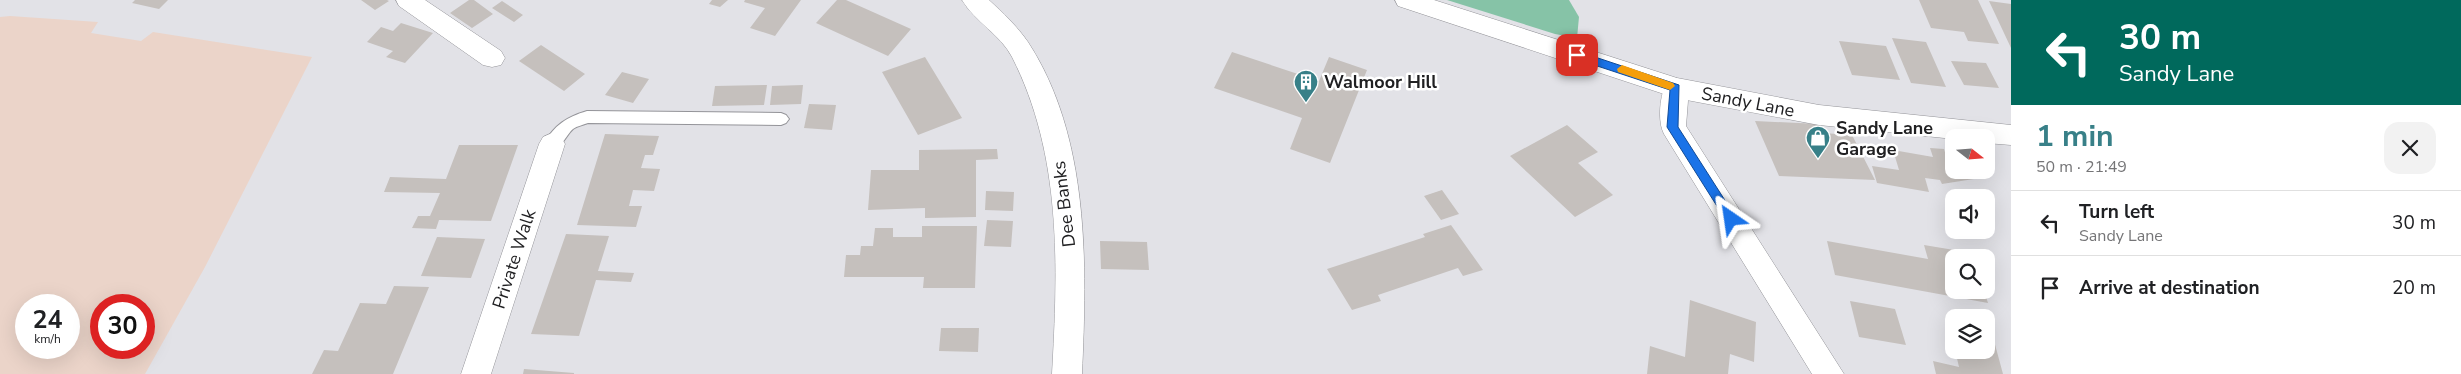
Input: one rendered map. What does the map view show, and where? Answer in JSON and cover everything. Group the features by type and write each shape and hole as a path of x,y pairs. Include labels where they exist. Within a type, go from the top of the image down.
{"street":[{"path":"408,0 492,58"},
{"name":"Dee Banks","path":"974,0 1000,24 1024,56 1046,110 1064,172 1070,236 1071,293 1067,374"},
{"name":"Sandy Lane","path":"1407,0 1676,88 1819,115 2011,135"},
{"path":"1676,88 1673,127 1829,374"},
{"name":"Private Walk","path":"476,374 552,144"}],"lane":[{"path":"552,144 568,124 587,117 781,119"}],"shaded area":[{"path":"10,16 98,22 91,33 141,41 153,32 312,57 205,267 155,356 155,294 90,294 90,359 153,359 145,374 0,374 0,17"}],"green space":[{"path":"1447,0 1569,0 1579,17 1577,38 1555,34"}],"building":[{"path":"135,0 168,0 159,9 132,3"},
{"path":"361,0 387,0 389,1 375,10"},
{"path":"469,0 474,0 493,14 472,28 450,13"},
{"path":"712,0 728,0 720,7 709,4"},
{"path":"745,0 801,0 775,36 750,28 765,8 744,2"},
{"path":"837,0 846,0 911,29 888,56 816,23"},
{"path":"1919,0 1978,0 1999,44 1968,41 1964,32 1931,28"},
{"path":"502,1 523,15 514,22 492,8"},
{"path":"1989,1 2011,4 2011,48"},
{"path":"401,23 433,33 405,63 386,57 393,51 367,42 381,27 393,31"},
{"path":"1892,38 1926,42 1946,87 1911,83"},
{"path":"1839,41 1886,46 1900,80 1852,75"},
{"path":"541,45 585,74 564,91 519,61"},
{"name":"Walmoor Hill","path":"1232,52 1319,81 1329,57 1367,70 1330,163 1290,149 1302,118 1214,88"},
{"path":"925,57 962,118 918,135 882,72"},
{"path":"1951,61 1986,63 1999,88 1964,85"},
{"path":"622,72 649,79 633,103 605,95"},
{"path":"767,85 764,105 712,106 715,86"},
{"path":"803,85 801,104 770,105 772,86"},
{"path":"809,104 836,105 832,130 804,128"},
{"name":"Sandy Lane Garage","path":"1755,121 1819,124 1823,133 1852,135 1875,180 1779,176"},
{"path":"1567,125 1598,152 1578,163 1613,195 1575,217 1510,156"},
{"path":"605,134 659,136 653,155 645,155 641,168 660,169 654,191 633,190 629,206 642,206 636,227 577,225"},
{"path":"459,145 518,145 491,221 439,220 436,229 412,228 418,216 430,216 440,193 384,192 390,177 446,179"},
{"path":"1930,148 1944,149 1945,179 1974,179 1942,184 1940,180 1925,178 1929,192 1877,183 1872,166 1899,170 1893,150 1933,157"},
{"path":"997,149 998,159 976,160 976,217 925,218 925,208 868,210 871,170 919,170 919,150"},
{"path":"1442,190 1459,214 1441,220 1424,196"},
{"path":"986,191 1014,192 1013,211 985,210"},
{"path":"987,220 1013,221 1011,247 984,246"},
{"path":"1451,225 1483,270 1463,276 1458,268 1378,295 1381,301 1352,310 1327,269 1425,237 1423,234"},
{"path":"922,226 977,226 975,288 923,288 924,277 844,277 846,255 860,255 861,246 873,246 875,228 893,228 893,237 922,237"},
{"path":"566,234 609,236 598,271 634,273 631,282 596,280 579,336 531,334"},
{"path":"437,237 485,239 471,278 421,276"},
{"path":"1100,241 1147,242 1149,270 1101,269"},
{"path":"1827,241 1928,259 1924,245 1948,249 1945,249 1945,295 1835,275"},
{"path":"394,286 429,287 393,374 312,374 324,350 338,351 360,303 386,304"},
{"path":"1966,299 1987,299 1988,303"},
{"path":"1690,300 1756,322 1754,362 1730,354 1728,374 1647,374 1650,346 1685,357"},
{"path":"1850,301 1895,309 1906,345 1859,337"},
{"path":"941,328 979,328 978,352 939,351"},
{"path":"1995,344 2003,374 1936,374 1933,361 1959,367 1957,359 1995,359"},
{"path":"524,369 574,373 574,374 523,374"}],"slow traffic":[{"path":"1622,69 1670,86"}],"place":[{"name":"Walmoor Hill","path":"1306,103"},
{"name":"Sandy Lane Garage","path":"1818,159"}],"route":[{"path":"1577,55 1676,88 1673,127 1731,219"}]}
